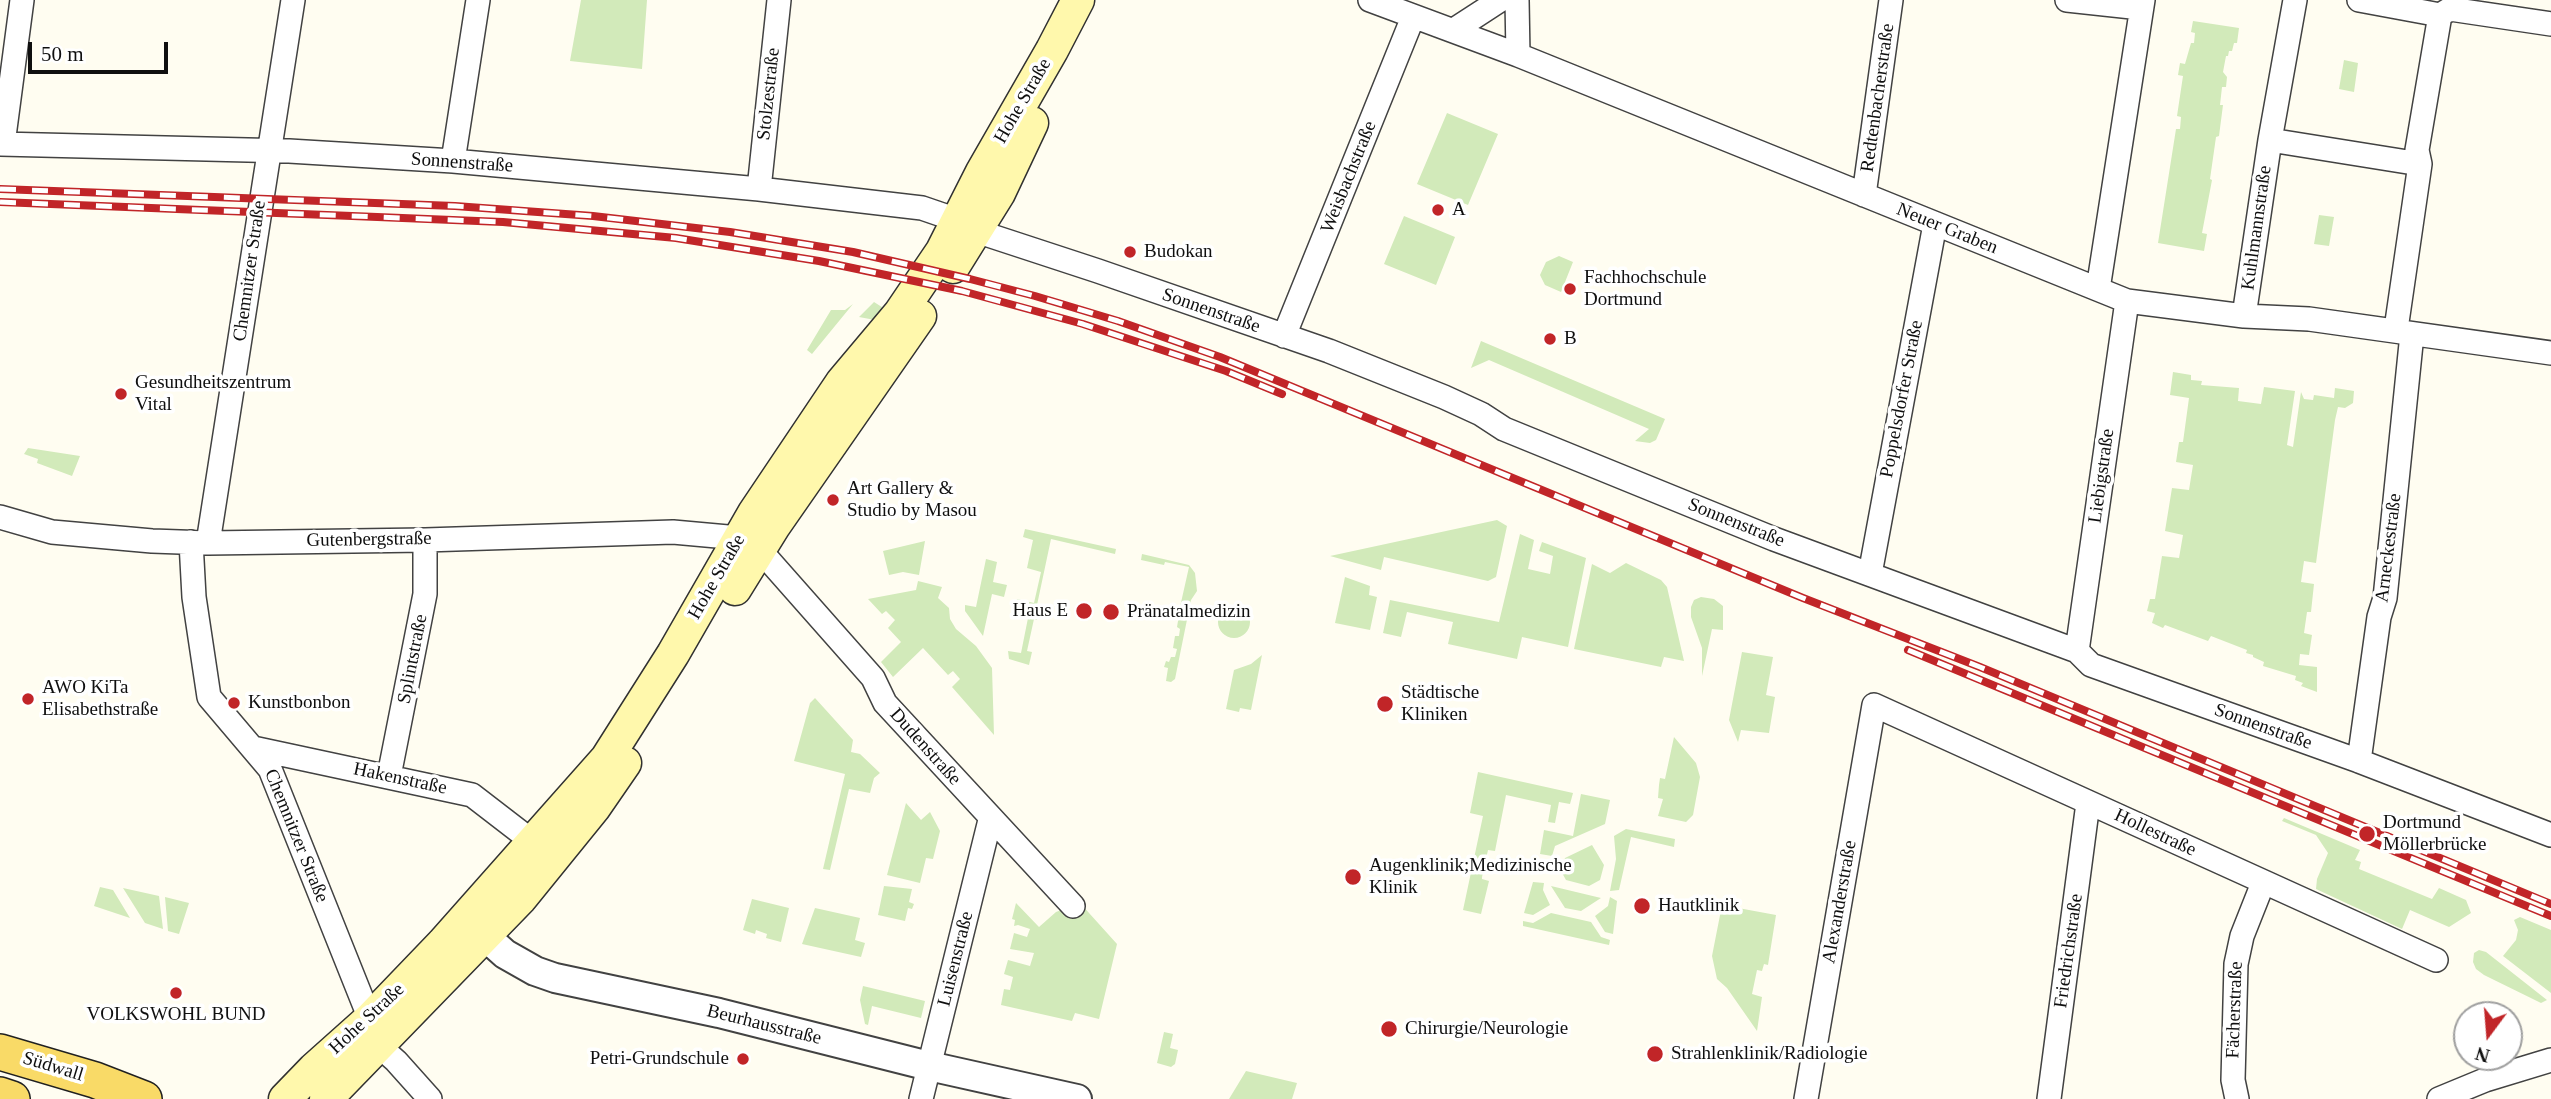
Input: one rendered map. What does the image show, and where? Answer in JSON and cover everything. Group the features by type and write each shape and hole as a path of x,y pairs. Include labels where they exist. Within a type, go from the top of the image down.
{"main road":[{"name":"Hohe Straße","path":"962,228 1077,0"},
{"name":"Hohe Straße","path":"285,1099 369,1019 475,928 521,898 605,793 684,672 749,544 842,382 900,313 942,251 999,193 1037,113 1102,0"},
{"name":"Hohe Straße","path":"475,928 533,842 607,758 673,654 749,544"},
{"name":"Hohe Straße","path":"327,1099 369,1019"},
{"name":"Südwall","path":"0,1052 95,1080 144,1099"},
{"path":"0,1094 12,1099"}],"street":[{"path":"1,144 22,0"},
{"name":"Chemnitzer Straße","path":"293,0 199,542 194,597 208,697 271,769 369,1019"},
{"path":"453,161 478,0"},
{"name":"Stolzestraße","path":"759,189 779,0"},
{"name":"Neuer Graben","path":"1370,0 1518,55 2127,301 2244,316 2309,319 2551,353"},
{"path":"1454,30 1500,0"},
{"path":"1517,0 1518,55"},
{"name":"Redtenbacherstraße","path":"1864,195 1891,0"},
{"path":"2067,0 2142,4 2098,289"},
{"name":"Kuhlmannstraße","path":"2244,316 2270,140 2295,0"},
{"path":"2359,0 2447,8 2551,24"},
{"name":"Arneckestraße","path":"2359,761 2379,617 2385,598 2404,332 2420,164 2417,150 2447,8"},
{"name":"Weisbachstraße","path":"1284,336 1413,17"},
{"name":"Kuhlmannstraße","path":"2270,140 2420,164"},
{"name":"Sonnenstraße","path":"1,144 268,151 453,161 759,189 922,208 962,228 1109,274 1284,336 1444,397 1481,414 1504,429 1760,533 2077,651 2091,665 2359,761 2551,835"},
{"name":"Poppelsdorfer Straße","path":"1870,574 1935,224"},
{"name":"Liebigstraße","path":"2077,651 2127,301"},
{"name":"Gutenbergstraße","path":"0,517 52,532 152,541 425,549 673,532 749,544"},
{"name":"Dudenstraße","path":"749,544 873,678 885,703 990,820 1073,906"},
{"name":"Splintstraße","path":"389,776 425,594 425,549"},
{"name":"Hollestraße","path":"1874,705 2436,960"},
{"name":"Alexanderstraße","path":"1807,1099 1874,705"},
{"name":"Hakenstraße","path":"253,748 472,795 533,842"},
{"name":"Friedrichstraße","path":"2049,1099 2088,803"},
{"name":"Luisenstraße","path":"921,1099 990,820"},
{"name":"Fächerstraße","path":"2237,1099 2233,1080 2236,964 2242,936 2263,883"},
{"name":"Beurhausstraße","path":"475,928 505,954 535,971 555,978 719,1013 929,1066 1077,1099"},
{"path":"369,1019 396,1061 430,1099"},
{"path":"2439,1099 2485,1080 2551,1060"}],"green space":[{"path":"581,0 647,0 642,69 570,61"},
{"path":"2193,21 2239,28 2237,43 2234,43 2232,51 2226,56 2223,72 2227,77 2226,87 2222,87 2219,136 2216,137 2212,180 2202,233 2207,234 2204,251 2158,243 2176,129 2180,129 2181,117 2177,116 2183,76 2178,75 2180,63 2185,64 2191,43 2194,43 2195,33 2191,32"},
{"path":"2344,60 2358,63 2354,92 2339,89"},
{"path":"1447,113 1498,134 1468,205 1417,184"},
{"path":"2319,215 2334,217 2329,246 2314,244"},
{"path":"1404,216 1455,237 1436,285 1384,264"},
{"path":"1559,256 1573,262 1561,292 1545,285 1540,275 1546,262"},
{"path":"874,302 885,309 875,320 859,317"},
{"path":"853,304 812,354 807,350 831,310 845,310"},
{"path":"1481,341 1665,419 1656,440 1650,443 1635,441 1649,429 1489,360 1471,368"},
{"path":"2173,372 2191,375 2191,380 2202,381 2201,385 2239,388 2238,401 2261,404 2264,387 2295,391 2287,445 2293,447 2301,392 2304,399 2313,400 2314,395 2334,398 2335,388 2354,391 2353,403 2345,408 2338,407 2316,563 2304,561 2301,582 2314,584 2311,612 2307,612 2304,633 2312,635 2309,655 2300,654 2299,665 2317,667 2317,692 2301,686 2303,683 2295,680 2296,676 2263,666 2264,662 2246,653 2247,650 2211,636 2208,641 2152,623 2155,613 2147,611 2150,599 2155,599 2162,556 2179,558 2183,535 2165,531 2172,488 2189,490 2193,465 2176,462 2179,442 2183,442 2189,398 2170,395"},
{"path":"28,448 80,456 72,476 37,463 38,459 24,454"},
{"path":"1497,520 1507,526 1496,577 1488,581 1384,557 1381,570 1330,556"},
{"path":"1025,529 1116,549 1115,554 1051,539 1037,605 1040,606 1037,620 1034,619 1027,651 1032,652 1029,665 1009,659 1008,651 1021,653 1029,613 1015,610 1017,599 1034,603 1041,572 1027,568 1033,540 1023,537"},
{"path":"1520,534 1534,540 1528,569 1550,574 1553,556 1539,551 1542,542 1586,558 1568,647 1522,637 1517,659 1448,644 1453,622 1407,612 1401,637 1383,633 1390,600 1499,622"},
{"path":"925,541 919,575 903,572 889,575 883,551"},
{"path":"1142,554 1189,565 1195,573 1197,591 1191,600 1175,679 1171,682 1166,681 1168,668 1164,667 1166,661 1169,662 1171,657 1175,657 1177,649 1173,648 1175,636 1179,636 1179,615 1183,616 1185,609 1180,607 1189,567 1141,560"},
{"path":"986,559 997,562 993,582 1007,585 1004,597 992,594 983,636 965,611 965,605 976,607"},
{"path":"1626,563 1661,580 1667,587 1684,661 1664,657 1661,667 1574,649 1592,564 1610,573"},
{"path":"1345,577 1370,586 1369,595 1377,597 1370,630 1335,623"},
{"path":"918,581 942,587 938,598 949,608 950,619 956,629 976,646 992,668 994,735 952,687 960,679 953,671 948,675 923,648 893,677 881,662 901,642 888,628 895,620 886,611 882,614 868,599 916,590"},
{"path":"1701,597 1714,599 1723,606 1723,630 1712,629 1702,676 1702,648 1691,617 1694,600"},
{"path":"1234,606 1245,611 1250,622 1245,633 1234,638 1223,633 1218,622 1223,611"},
{"path":"1742,652 1773,657 1766,695 1775,697 1769,733 1741,730 1738,742 1729,720"},
{"path":"1262,655 1251,710 1240,708 1239,712 1226,709 1234,670 1251,664"},
{"path":"815,698 853,740 851,752 860,754 880,773 874,778 870,793 849,789 830,870 823,869 845,774 794,761 810,703"},
{"path":"1674,737 1696,763 1700,777 1693,815 1686,822 1658,816 1663,799 1658,798 1660,778 1665,779"},
{"path":"1478,772 1573,793 1570,804 1559,802 1555,823 1548,822 1551,805 1506,795 1495,851 1488,850 1482,877 1489,881 1481,914 1463,910 1483,816 1470,813"},
{"path":"1581,794 1610,800 1605,824 1555,846 1552,856 1540,854 1544,830 1573,836"},
{"path":"906,803 921,820 930,812 940,831 933,859 926,858 920,883 887,875"},
{"path":"2284,818 2360,850 2355,860 2361,862 2359,869 2432,899 2439,888 2466,900 2471,913 2449,927 2410,910 2402,929 2316,889 2317,879 2328,853 2316,835 2282,821"},
{"path":"1626,829 1675,839 1674,847 1631,837 1619,890 1610,891 1616,859 1614,836"},
{"path":"1592,845 1604,865 1600,880 1589,886 1566,880 1561,871 1565,858"},
{"path":"1533,882 1544,883 1543,890 1550,905 1533,915 1524,913"},
{"path":"884,886 912,889 909,902 914,904 912,909 908,908 905,921 878,915"},
{"path":"1551,886 1601,898 1581,911 1565,908"},
{"path":"100,887 113,890 130,918 94,906"},
{"path":"123,888 159,896 163,929 145,923"},
{"path":"165,897 189,903 179,934 168,931"},
{"path":"1610,897 1617,901 1613,934 1605,932 1595,916 1608,906"},
{"path":"752,899 789,908 781,942 766,938 767,934 756,930 755,934 743,930"},
{"path":"1016,903 1039,927 1056,912 1080,903 1117,944 1099,1019 1075,1013 1072,1021 1001,1005 1004,989 1010,990 1013,977 1004,974 1008,960 1030,966 1034,953 1010,949 1014,933 1027,937 1030,929 1014,926 1015,920 1012,919"},
{"path":"1722,905 1776,915 1768,965 1764,964 1762,971 1757,970 1752,994 1762,997 1757,1031 1727,988 1717,979 1712,956"},
{"path":"815,908 860,918 855,940 865,943 861,957 802,944"},
{"path":"1551,913 1591,922 1601,937 1610,940 1609,945 1523,926 1523,921 1533,923"},
{"path":"2520,917 2551,930 2551,993 2503,956 2516,940 2518,930 2514,920"},
{"path":"2479,950 2486,952 2547,1000 2541,1003 2484,975 2476,969 2473,962 2474,953"},
{"path":"863,986 925,1001 921,1018 872,1006 868,1025 865,1024 860,1000"},
{"path":"1164,1032 1173,1034 1170,1048 1178,1050 1175,1064 1171,1067 1157,1063"},
{"path":"1246,1071 1297,1083 1292,1099 1229,1099"}],"railway":[{"path":"0,189 455,206 593,216 730,232 853,252 1035,296 1118,321 1220,357 1803,598 1980,667 2551,904"},
{"path":"0,202 503,222 676,238 819,261 962,291 1083,324 1226,371 1282,394"},
{"path":"1908,650 2551,916"}],"place":[{"name":"A","path":"1438,210"},
{"name":"Budokan","path":"1130,252"},
{"name":"Fachhochschule Dortmund","path":"1570,289"},
{"name":"B","path":"1550,339"},
{"name":"Gesundheitszentrum Vital","path":"121,394"},
{"name":"Art Gallery & Studio by Masou","path":"833,500"},
{"name":"Haus E","path":"1084,611"},
{"name":"Pränatalmedizin","path":"1111,612"},
{"name":"AWO KiTa Elisabethstraße","path":"28,699"},
{"name":"Kunstbonbon","path":"234,703"},
{"name":"Städtische Kliniken","path":"1385,704"},
{"name":"Dortmund Möllerbrücke","path":"2367,834"},
{"name":"Augenklinik;Medizinische Klinik","path":"1353,877"},
{"name":"Hautklinik","path":"1642,906"},
{"name":"VOLKSWOHL BUND","path":"176,993"},
{"name":"Chirurgie/Neurologie","path":"1389,1029"},
{"name":"Strahlenklinik/Radiologie","path":"1655,1054"},
{"name":"Petri-Grundschule","path":"743,1059"}]}
